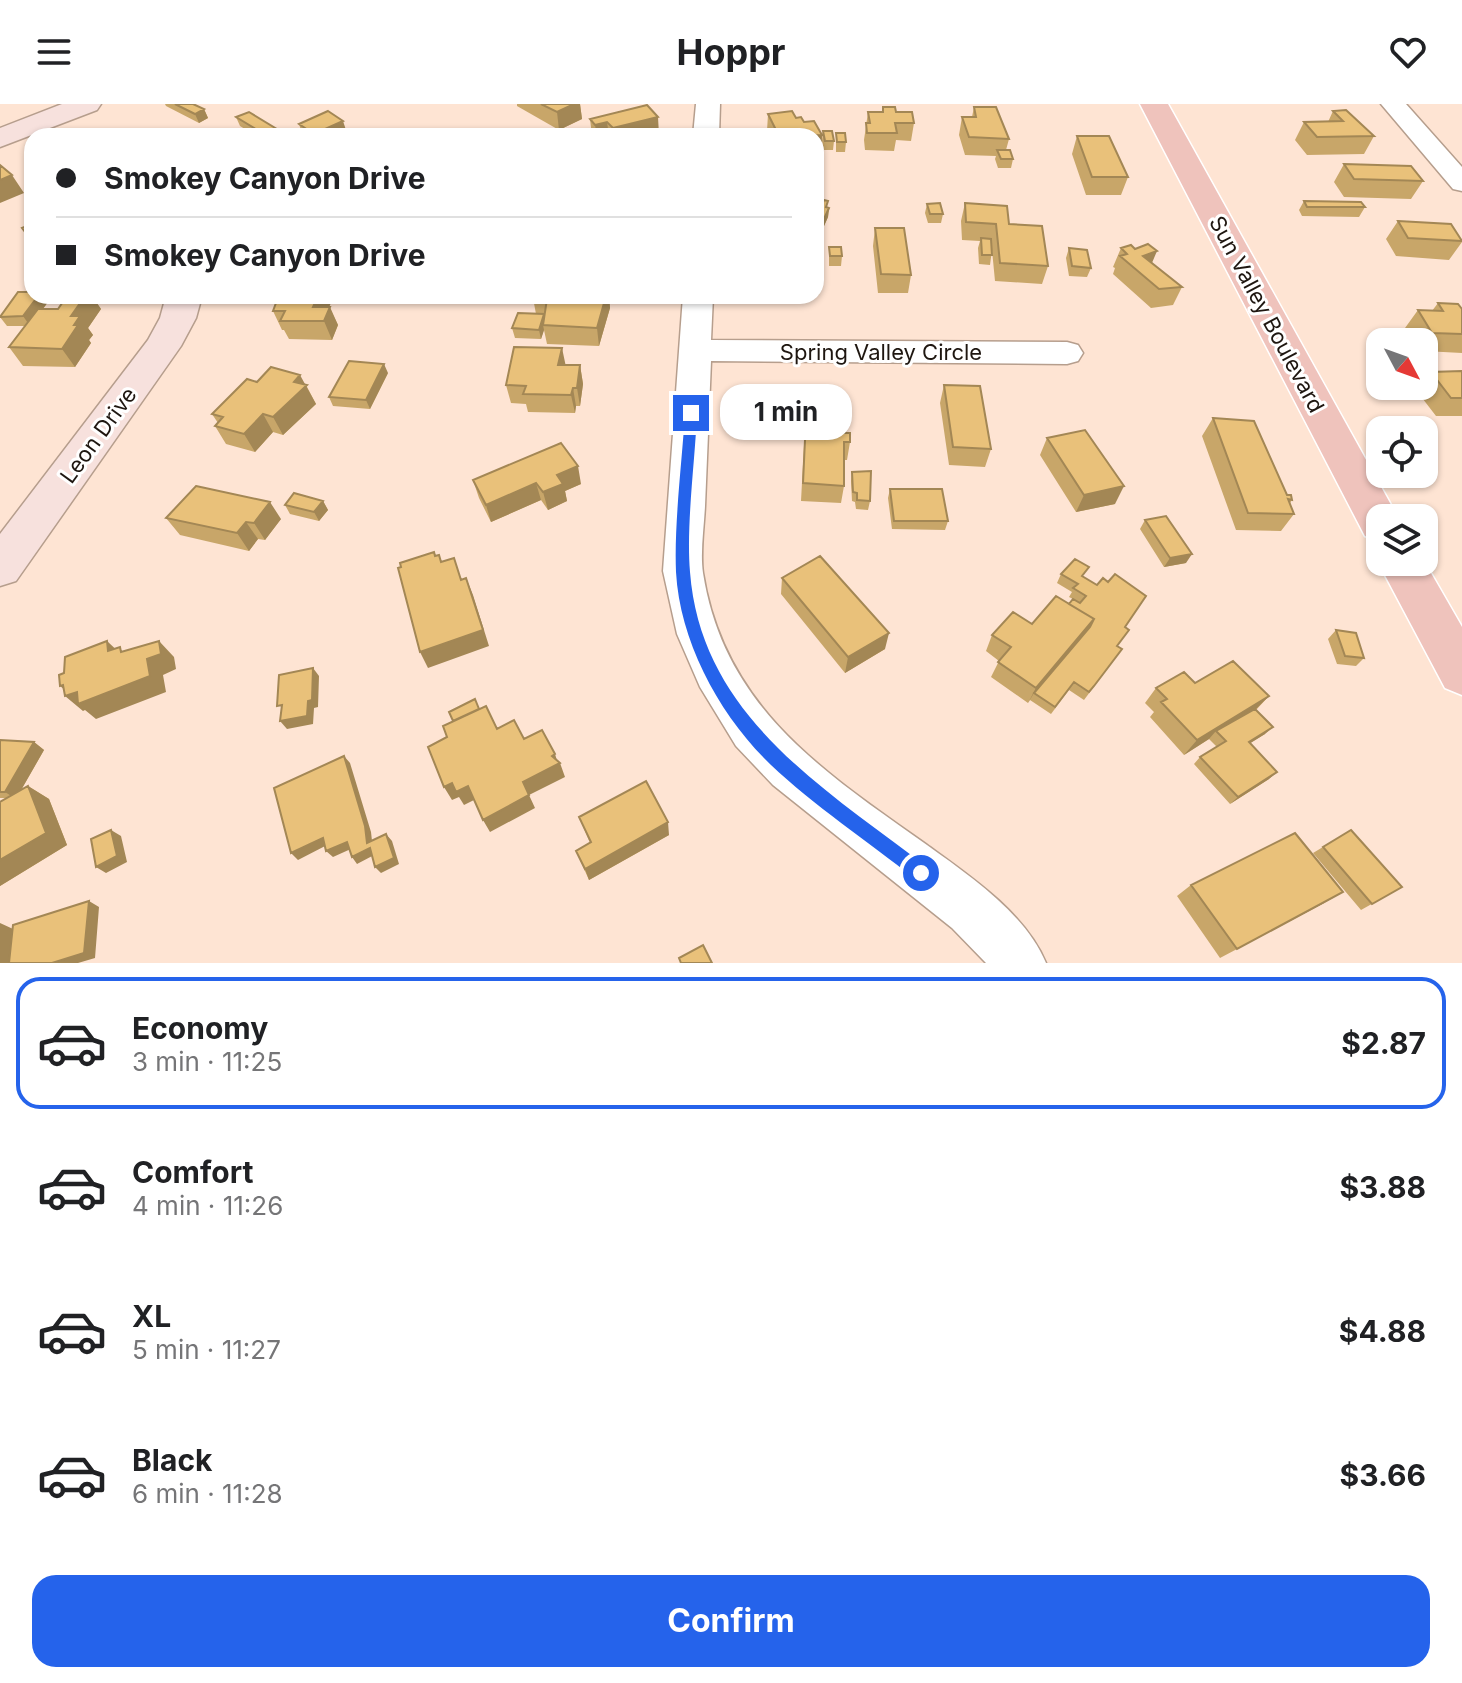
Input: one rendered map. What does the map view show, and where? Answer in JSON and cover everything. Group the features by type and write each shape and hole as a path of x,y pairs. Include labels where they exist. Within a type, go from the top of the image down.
{"main road":[{"name":"Sun Valley Boulevard","path":"1154,104 1369,504"},
{"path":"1409,576 1462,673"}],"street":[{"path":"41,128 87,104"},
{"path":"706,128 708,104"},
{"path":"1393,104 1462,183"},
{"path":"0,105 31,128"},
{"path":"0,138 24,133"},
{"name":"Leon Drive","path":"0,568 163,346 182,304"},
{"path":"697,304 683,571 689,614 706,661 736,714 776,760 971,911 1020,963"},
{"name":"Spring Valley Circle","path":"694,350 1067,353"}],"building":[{"path":"175,104 193,104 204,109 195,114"},
{"path":"541,104 574,104 557,112"},
{"path":"647,105 658,117 613,128 607,122 595,125 590,119"},
{"path":"883,107 895,107 896,112 912,112 914,123 895,123 897,133 867,133 866,123 870,123 868,112 883,112"},
{"path":"974,107 996,107 1009,139 969,137 962,117 976,117"},
{"path":"1346,110 1374,136 1317,137 1304,122 1343,121 1333,111"},
{"path":"328,111 343,121 327,128 305,128 299,124"},
{"path":"792,111 796,118 801,117 804,122 814,121 818,128 775,128 768,114"},
{"path":"249,112 275,128 254,128 236,117"},
{"path":"824,131 832,131 834,141 825,141"},
{"path":"836,133 845,133 846,142 837,142"},
{"path":"1077,136 1109,136 1128,177 1092,177"},
{"path":"997,150 1010,150 1013,159 1001,159"},
{"path":"1344,164 1411,166 1423,181 1354,179"},
{"path":"0,165 12,175 0,180"},
{"path":"824,200 828,201 826,207 829,208 824,219"},
{"path":"1304,201 1361,202 1365,207 1307,207"},
{"path":"940,203 943,214 930,214 927,204"},
{"path":"965,203 1007,206 1009,224 1042,226 1048,266 1000,263 996,224 966,222"},
{"path":"1398,221 1451,224 1462,241 1408,238"},
{"path":"875,228 904,228 911,275 881,274"},
{"path":"981,238 991,239 992,255 982,255"},
{"path":"1148,244 1157,251 1143,256 1182,287 1159,289 1120,256 1127,254 1121,248 1131,245 1135,249"},
{"path":"829,247 841,247 842,256 830,256"},
{"path":"1069,248 1087,250 1091,268 1072,266"},
{"path":"18,292 24,292 24,304 32,304 23,316 0,317"},
{"path":"1438,303 1458,304 1462,309 1462,334 1438,333 1438,328 1429,328 1418,310 1443,311"},
{"path":"61,304 79,304 71,316 80,316 74,325 78,325 62,349 9,347 38,309 58,309"},
{"path":"276,304 330,307 324,321 280,321 285,311 273,311"},
{"path":"546,304 604,304 597,328 543,325"},
{"path":"518,313 544,314 539,330 512,328"},
{"path":"514,347 562,348 558,365 580,365 577,388 573,388 571,395 523,394 526,386 506,385"},
{"path":"349,361 384,364 366,400 329,397"},
{"path":"271,367 300,375 294,382 307,385 273,417 263,414 244,434 215,426 223,417 212,414 247,379 257,382"},
{"path":"1462,371 1462,398 1451,398 1438,381 1438,372"},
{"path":"944,385 980,386 991,449 953,447"},
{"path":"800,391 838,393 837,419 798,418"},
{"path":"806,418 844,420 844,433 850,433 850,442 844,442 844,486 803,483"},
{"path":"1213,418 1254,421 1287,495 1291,495 1292,500 1288,499 1294,514 1248,513"},
{"path":"1085,430 1124,486 1084,495 1047,438"},
{"path":"561,443 578,466 557,475 563,484 543,492 536,483 486,505 473,480"},
{"path":"871,471 870,501 857,500 857,493 853,492 852,472"},
{"path":"196,486 270,502 254,523 246,522 237,533 166,518"},
{"path":"890,489 942,489 948,521 894,521"},
{"path":"294,493 323,501 314,512 285,505"},
{"path":"1166,516 1192,554 1170,558 1145,520"},
{"path":"434,552 441,562 454,558 461,580 466,578 483,630 420,652 398,568 401,567 400,563"},
{"path":"820,556 889,633 848,657 782,578"},
{"path":"1075,559 1089,567 1082,576 1097,585 1103,578 1108,582 1115,574 1146,596 1125,627 1129,630 1117,646 1122,649 1094,686 1089,692 1074,682 1055,707 1034,693 1094,619 1069,604 1073,599 1080,603 1086,596 1073,588 1078,584 1061,574"},
{"path":"1056,596 1094,619 1036,688 998,662 1011,647 992,635 1013,612 1032,624"},
{"path":"1336,630 1356,633 1364,658 1345,656"},
{"path":"107,641 108,651 120,647 121,652 159,641 161,654 147,659 150,676 78,704 77,692 65,696 63,685 60,686 59,675 64,673 65,657"},
{"path":"1233,661 1269,696 1197,740 1161,702 1167,699 1156,688 1184,672 1195,683"},
{"path":"313,668 312,700 308,701 307,716 280,721 282,705 277,706 279,675"},
{"path":"475,699 479,709 453,721 449,712"},
{"path":"486,706 497,729 514,720 524,739 542,730 555,754 552,756 560,763 523,782 529,795 483,820 468,786 456,792 452,783 444,787 428,747 447,737 443,726"},
{"path":"1255,709 1273,727 1249,742 1277,772 1238,797 1200,757 1226,741 1216,731"},
{"path":"0,740 34,742 5,792 0,792"},
{"path":"344,756 365,826 367,843 386,834 394,858 375,867 370,848 352,857 347,842 326,851 323,838 291,853 274,788"},
{"path":"646,781 668,822 585,869 576,851 591,842 579,817"},
{"path":"28,786 46,833 0,860 0,802"},
{"path":"111,830 117,856 96,867 91,839"},
{"path":"1351,830 1402,887 1372,904 1323,847"},
{"path":"1295,833 1343,892 1237,949 1191,885"},
{"path":"89,901 84,953 52,963 9,963 13,925"},
{"path":"703,945 712,963 681,963 679,958"}],"route":[{"path":"691,413 683,571 689,614 706,661 736,714 776,760 921,873"}]}
